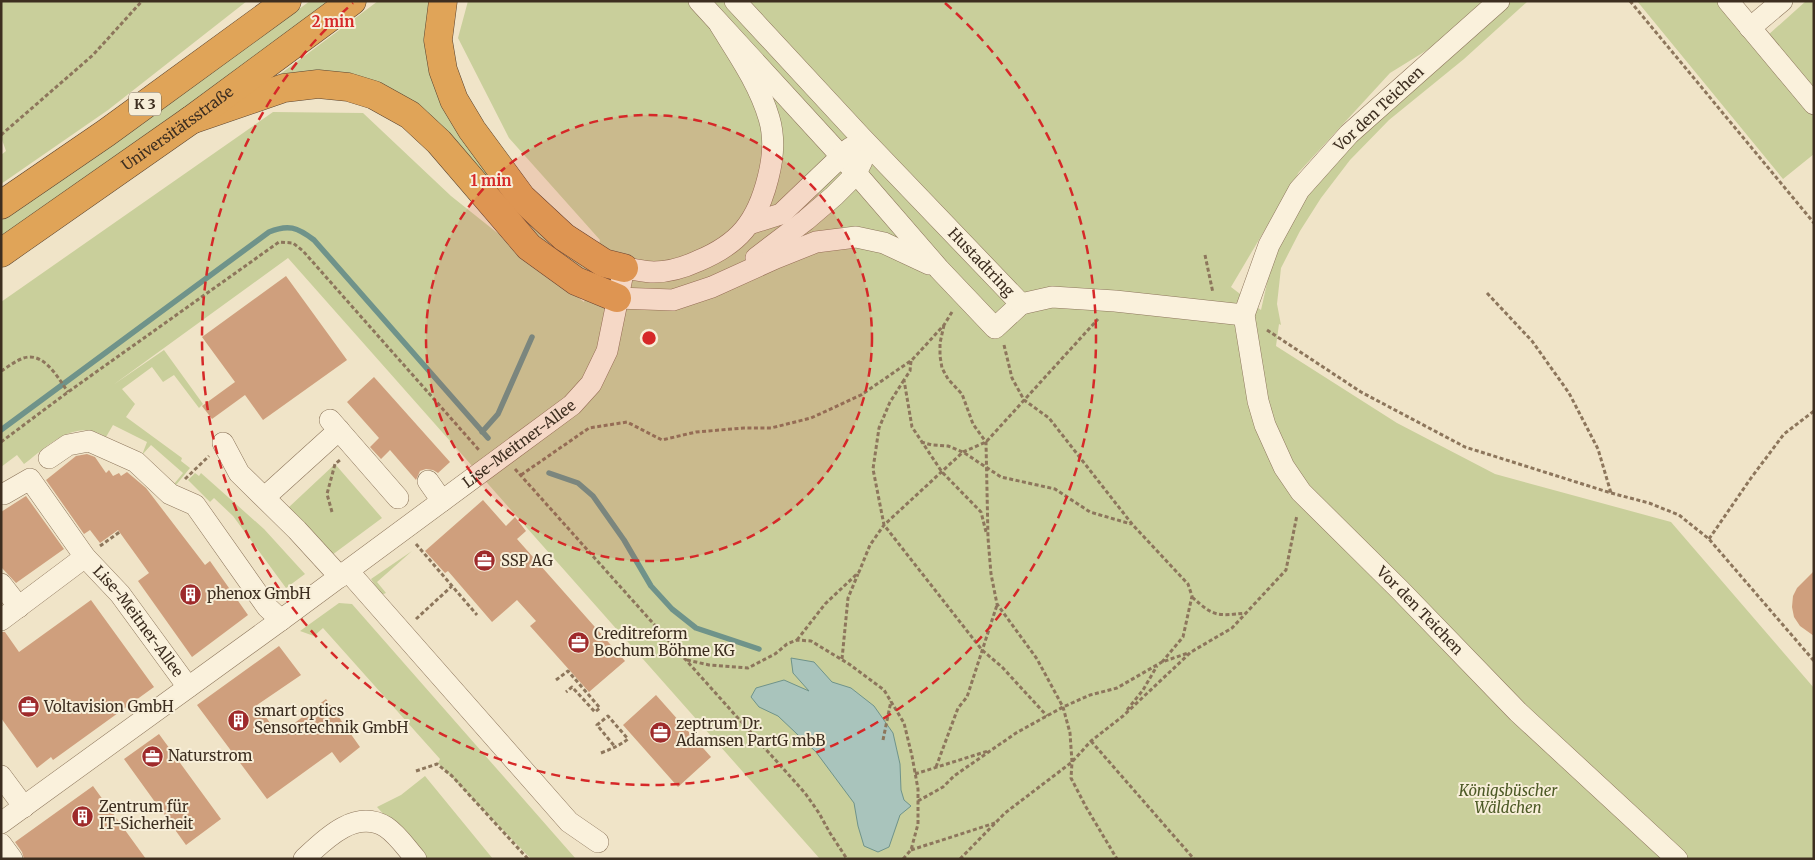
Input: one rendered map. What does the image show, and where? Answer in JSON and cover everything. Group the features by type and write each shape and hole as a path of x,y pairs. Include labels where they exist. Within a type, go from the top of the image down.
{"highway":[{"name":"K 3","path":"1,205 106,133 287,1"},
{"name":"Universitätsstraße","path":"1,253 192,120 352,1"},
{"path":"443,1 438,40 443,70 454,100 472,130 522,198 564,237 604,263 624,268"},
{"path":"192,120 284,88 318,84 348,87 374,95 410,115 439,142 529,247 576,281 617,298"}],"street":[{"path":"698,1 842,157 939,269 998,326"},
{"name":"Hustadtring","path":"735,1 861,137 1021,304 998,326"},
{"name":"Vor den Teichen","path":"1499,1 1349,134 1299,190 1269,245 1244,315 1258,401 1265,425 1284,467 1301,492 1400,590 1518,712 1677,859"},
{"path":"1728,1 1814,104"},
{"path":"1750,28 1782,1"},
{"path":"624,268 655,272 685,267 709,256 733,242 749,224 764,192 773,158 770,119 750,74 720,24"},
{"path":"749,224 781,214 861,137"},
{"path":"712,287 739,270 806,220 855,174 863,159 861,137"},
{"path":"617,298 673,300 712,287 816,242 856,237 884,243 939,269"},
{"name":"Lise-Meitner-Allee","path":"1,823 344,574 572,405 591,384 607,351 624,268"},
{"path":"1021,304 1052,297 1115,301 1244,315"},
{"path":"265,497 334,425 398,498"},
{"path":"49,458 68,445 89,441 136,462 170,494 195,505 267,607 281,620"},
{"path":"223,443 239,473 344,574 400,633 569,822 598,842"},
{"name":"Lise-Meitner-Allee","path":"1,494 30,479 86,557 120,594 188,687"},
{"path":"428,482 442,501"},
{"path":"1,620 86,557"},
{"path":"1,584 18,607"},
{"path":"1,776 24,807"},
{"path":"304,859 337,830 365,822 387,828 416,859"},
{"path":"1,844 12,859"}],"path":[{"path":"1,135 93,55 142,1"},
{"path":"1630,1 1814,223"},
{"path":"1,442 279,242 293,243 303,250 473,443 521,475 805,793 845,858"},
{"path":"1205,255 1216,311"},
{"path":"1487,293 1532,341 1569,393 1598,450 1611,493"},
{"path":"521,475 589,428 627,422 662,440 696,432 771,428 811,418 861,395 912,360 944,325 951,313 966,297"},
{"path":"842,659 848,598 870,545 884,525 963,452 986,442 1115,301"},
{"path":"944,325 940,343 942,368 948,379 962,394 973,424 986,442 988,538 991,574 997,604 1037,659 1063,707 1070,733 1071,778 1086,807 1118,859"},
{"path":"998,326 1012,378 1024,400 1049,418 1132,524 1188,584 1192,596 1208,611 1220,616 1246,613"},
{"path":"1281,340 1361,392 1465,447 1611,493 1650,503 1679,515 1709,539 1814,661"},
{"path":"1,371 23,358 36,358 48,364 68,392"},
{"path":"912,360 910,371 890,402 879,428 873,469 884,525 982,650 1002,667 1047,716"},
{"path":"904,380 912,427 942,472 981,512 988,538"},
{"path":"1709,539 1784,434 1814,411"},
{"path":"921,442 948,446 963,452 1001,477 1055,489 1090,512 1132,524"},
{"path":"170,494 223,443"},
{"path":"332,512 327,494 335,464 354,448"},
{"path":"1162,662 1191,652 1232,628 1286,570 1301,492"},
{"path":"404,530 477,615"},
{"path":"86,557 121,531"},
{"path":"797,640 825,604 859,572"},
{"path":"400,633 452,586"},
{"path":"1123,716 1158,666 1183,637 1192,596"},
{"path":"936,768 958,708 967,697 997,604"},
{"path":"686,660 709,665 748,668 774,654 787,644 797,640 811,641 842,659 884,690 904,723 915,774 918,824 911,850 903,859"},
{"path":"960,859 1005,813 1072,762 1091,741 1123,716 1191,652"},
{"path":"918,801 943,787 954,776 1016,733 1063,707 1090,695 1117,688 1141,673 1158,666"},
{"path":"556,680 568,671 600,708 595,712 572,687 566,692"},
{"path":"883,740 891,701"},
{"path":"601,753 616,748 628,739 608,716 597,725 616,748"},
{"path":"1091,741 1194,859"},
{"path":"915,774 992,750"},
{"path":"416,771 437,764 452,776 528,859"},
{"path":"911,850 995,823"}],"green space":[{"path":"1,1 247,1 108,110 1,184 1,155 6,151 1,137"},
{"path":"310,1 331,1 228,77 1,238 1,220 79,168"},
{"name":"Königsbüscher Wäldchen","path":"378,1 430,1 427,43 555,247 592,271 600,240 509,138 458,38 468,1 1488,1 1445,39 1390,73 1299,172 1231,287 1261,310 1274,252 1313,183 1391,101 1506,1 1528,1 1464,59 1389,120 1350,160 1321,198 1300,231 1281,268 1277,304 1281,325 1279,324 1276,346 1397,423 1495,474 1671,522 1814,688 1814,859 820,859 288,258 113,385 164,350 203,404 199,408 174,375 163,382 152,367 122,389 135,404 126,417 182,458 181,461 190,468 176,485 174,484 183,473 151,445 142,455 147,442 113,425 106,437 95,432 83,430 73,432 52,442 24,464 17,455 1,467 1,302 273,112 363,113 451,196 584,302 591,276 546,246 443,129 280,78 279,75"},
{"path":"1637,1 1717,1 1757,45 1806,1 1814,1 1814,154 1783,179"},
{"path":"335,464 382,518 332,555 288,508"},
{"path":"195,473 199,476 201,473 264,529 305,574 286,588 233,516 214,498 210,502 188,480"},
{"path":"412,551 377,582 386,593 381,595 371,579"},
{"path":"339,603 352,604 576,859 531,859 438,763 440,759 323,628 314,636 300,631"},
{"path":"425,776 493,859 424,859 377,807 401,795"}],"water":[{"path":"791,658 814,662 832,682 851,688 874,706 893,733 900,764 901,790 904,800 911,806 900,815 889,847 878,852 864,846 854,803 816,752 778,716 759,707 751,697 756,688 784,680 809,691 793,673"}],"building":[{"path":"286,276 347,360 263,420 245,395 212,419 202,406 235,382 202,337"},
{"path":"374,377 450,462 438,473 426,469 420,471 416,480 390,450 381,459 370,447 379,438 347,402"},
{"path":"87,454 95,457 106,473 109,470 113,476 119,473 121,476 127,472 146,488 205,565 210,561 248,615 192,657 138,581 149,573 118,530 100,543 90,530 84,534 46,480 76,456"},
{"path":"26,496 64,549 16,583 1,567 1,512"},
{"path":"483,500 506,526 515,517 526,531 517,539 625,661 589,692 530,626 536,621 517,600 492,622 448,571 445,573 425,551"},
{"path":"1814,571 1814,636 1800,626 1794,617 1792,607 1793,596 1797,588"},
{"path":"91,600 154,687 53,760 51,757 37,768 1,718 1,632 5,632 19,652"},
{"name":"smart optics Sensortechnik GmbH","path":"279,646 301,675 257,705 279,735 326,699 360,747 340,763 332,752 267,799 197,705"},
{"name":"zeptrum Dr. Adamsen PartG mbB","path":"656,695 711,757 678,787 623,725"},
{"path":"159,734 221,819 186,845 124,759"},
{"name":"Zentrum für IT-Sicherheit","path":"93,786 146,859 24,859 22,852 15,842"}],"waterway":[{"path":"1,430 269,232 282,228 292,228 314,240 488,438"},
{"path":"482,432 498,414 532,337"},
{"path":"549,473 578,483 593,496 624,540 651,586 672,609 696,628 759,649"}],"place":[{"name":"SSP AG","path":"485,561"},
{"name":"phenox GmbH","path":"191,594"},
{"name":"Creditreform Bochum Böhme KG","path":"578,643"},
{"name":"Voltavision GmbH","path":"28,707"},
{"name":"smart optics Sensortechnik GmbH","path":"238,720"},
{"name":"zeptrum Dr. Adamsen PartG mbB","path":"660,733"},
{"name":"Naturstrom","path":"152,756"},
{"name":"Zentrum für IT-Sicherheit","path":"83,816"}]}
